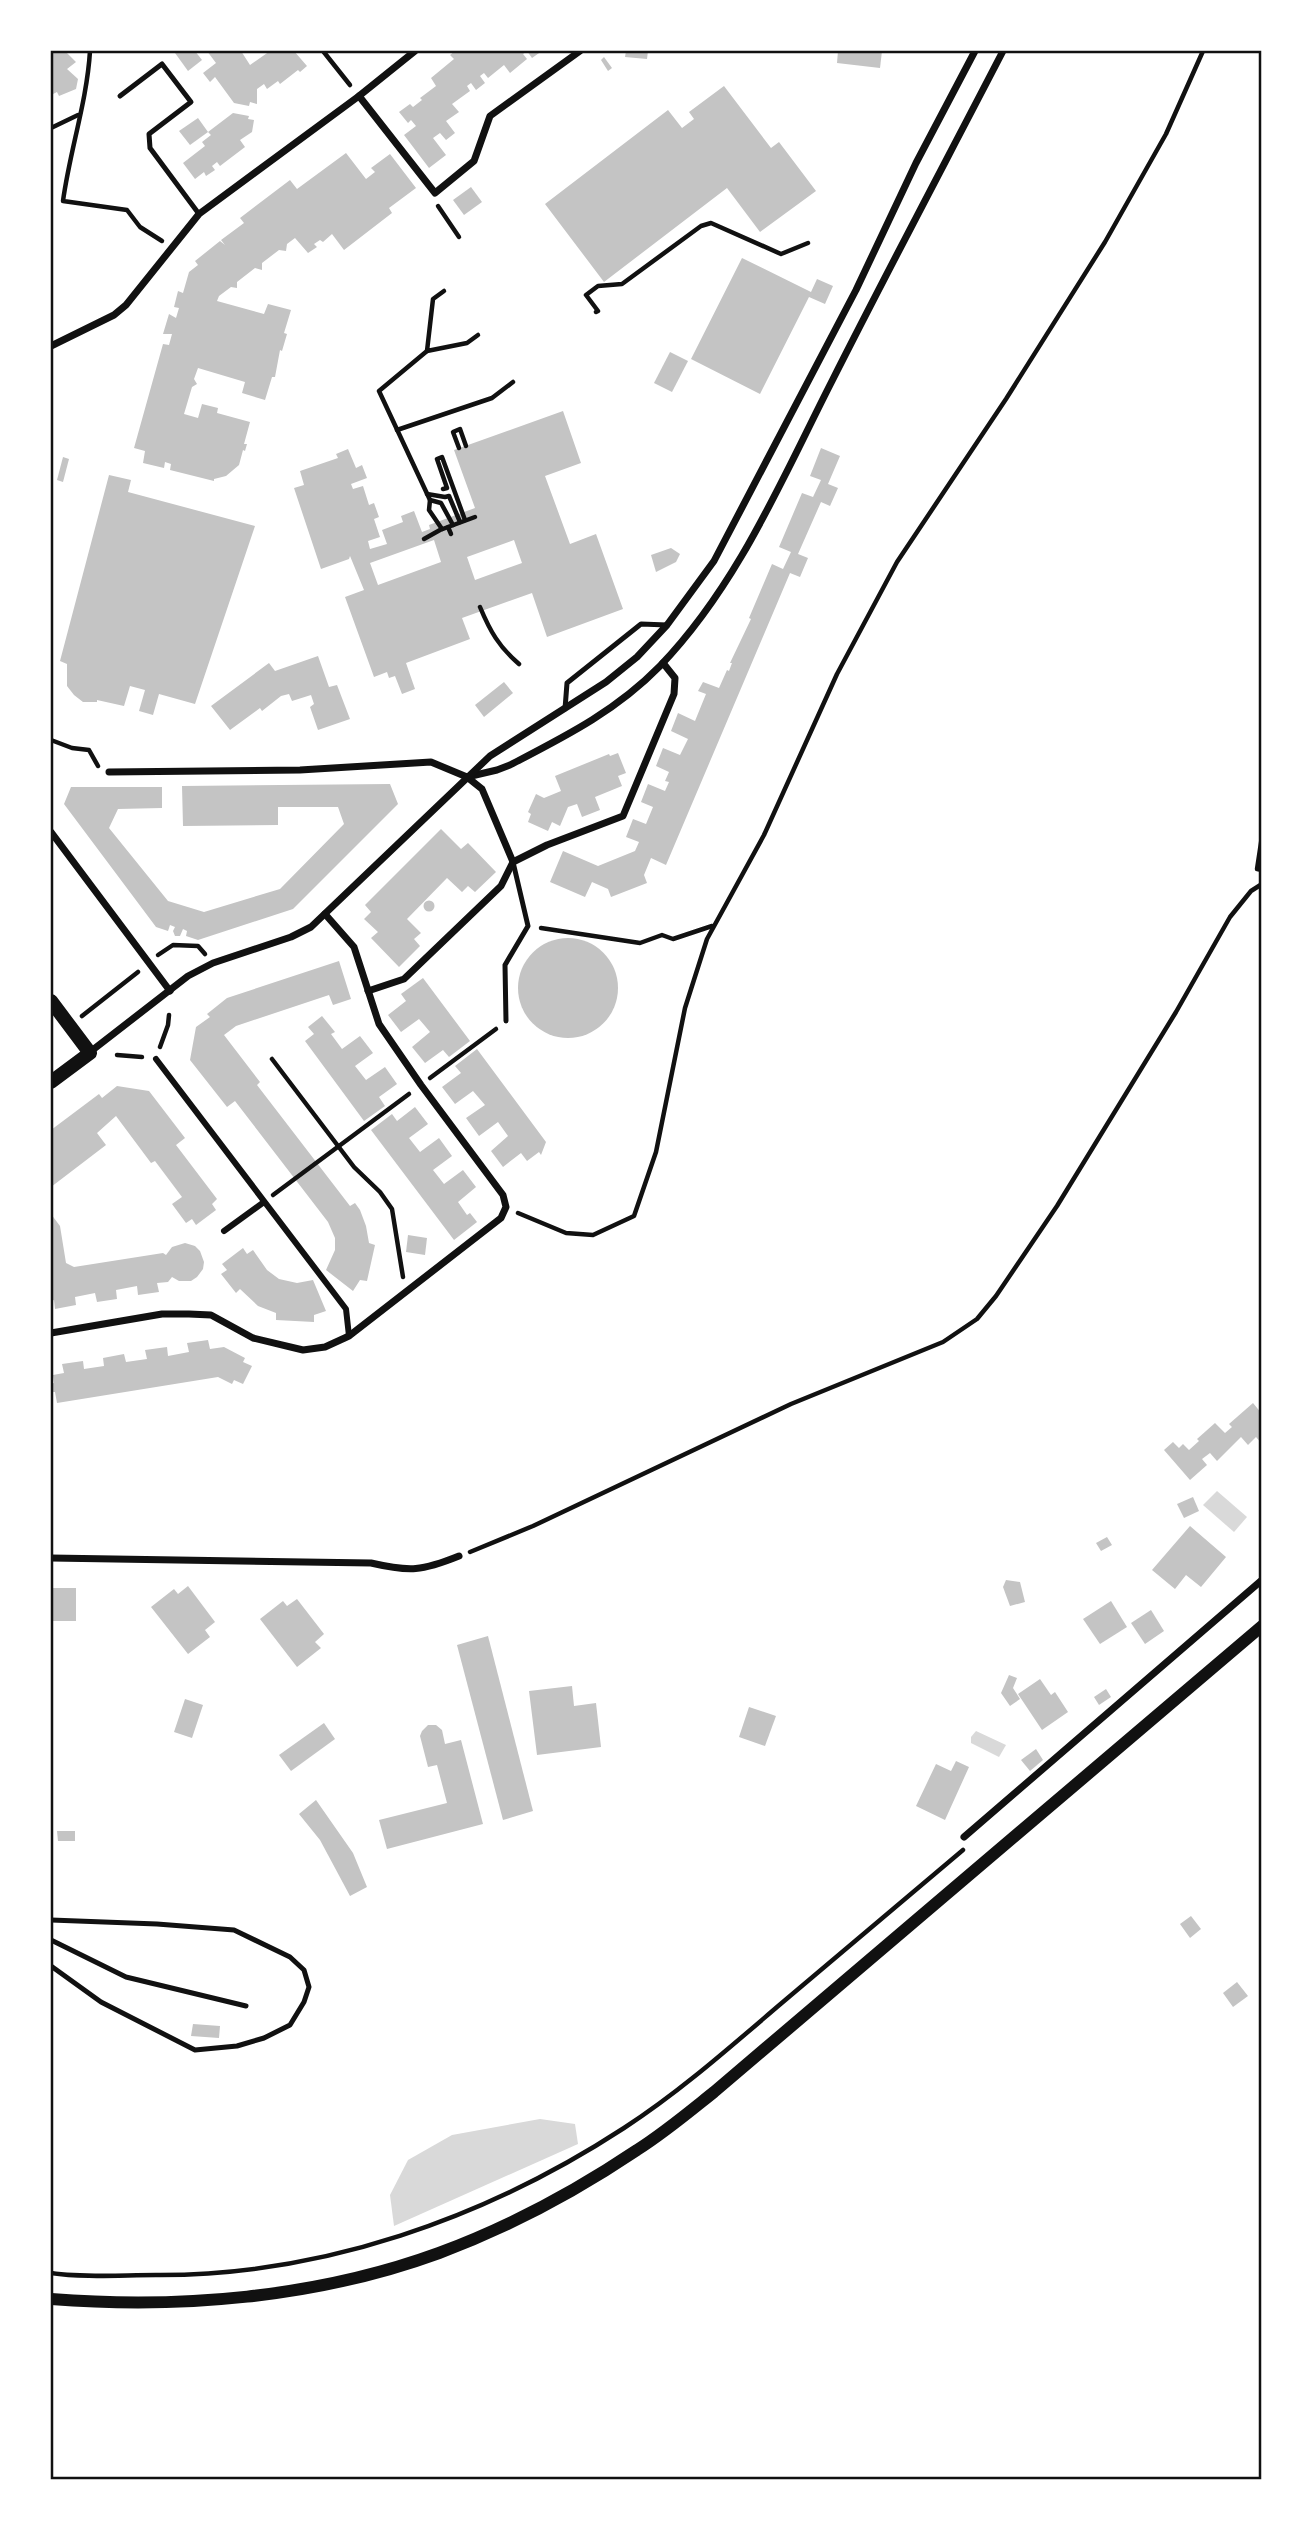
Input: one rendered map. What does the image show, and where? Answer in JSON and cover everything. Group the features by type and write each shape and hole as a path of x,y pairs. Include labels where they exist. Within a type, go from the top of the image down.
{"main road":[{"path":"51,1002 90,1053 51,1083"}],"street":[{"path":"51,346 114,315 126,305 199,214 359,96 415,51"},
{"path":"359,96 435,193 474,161 490,116 580,51"},
{"path":"90,1053 188,976 213,963 291,937 311,927 490,756 606,682 638,657 667,625 714,561 856,290 916,163 975,51"},
{"path":"467,776 497,770 593,722 663,663 686,637 717,595 761,523 865,315 1003,51"},
{"path":"368,991 404,979 501,886 513,862 547,845 623,816 674,694 676,678 663,663"},
{"path":"109,772 300,770 431,762 467,776 482,789 513,862"},
{"path":"51,832 170,990"},
{"path":"51,1333 162,1314 211,1315 253,1338 303,1350 325,1348 349,1336 501,1218 506,1207 503,1195 379,1024 354,947 325,914"},
{"path":"156,1059 346,1309 349,1336"},
{"path":"224,1231 264,1202"},
{"path":"51,1558 371,1563 411,1570 433,1567 459,1556"},
{"path":"964,1836 1262,1580"},
{"path":"51,2299 112,2304 189,2302 266,2294 353,2279 438,2253 499,2228 559,2197 638,2150 714,2092 1262,1626"}],"lane":[{"path":"120,96 162,64 191,102 149,134 150,148 199,214"},
{"path":"565,709 567,683 641,624 667,625"},
{"path":"506,1021 505,965 528,926 513,862"},
{"path":"51,1920 234,1930 290,1957 304,1970 309,1987 304,2002 290,2025 264,2038 237,2046 195,2050 101,2002 51,1966"},
{"path":"51,1940 125,1977 247,2006"}],"path":[{"path":"90,51 88,78 68,162 63,201 127,210 140,227 172,247"},
{"path":"323,51 359,96"},
{"path":"506,1207 566,1233 593,1235 634,1216 656,1152 685,1008 713,926 764,835 837,674 897,562 1006,399 1105,242 1166,134 1203,51"},
{"path":"51,128 79,115"},
{"path":"439,210 459,237"},
{"path":"596,312 598,311 586,295 598,286 622,284 701,226 711,223 780,254 808,243"},
{"path":"427,351 433,299 444,290"},
{"path":"448,527 429,510 428,497 379,391 427,351 467,343 478,335"},
{"path":"397,430 492,398 513,382"},
{"path":"443,489 447,488 437,459 442,457 463,521"},
{"path":"428,497 449,496 463,521"},
{"path":"428,497 441,503 451,534"},
{"path":"424,539 475,517"},
{"path":"480,607 492,636 504,652 519,664"},
{"path":"52,743 89,750 97,765 109,772"},
{"path":"1262,835 1257,869 1262,870"},
{"path":"459,1556 533,1526 791,1404 943,1342 977,1319 996,1296 1064,1195 1177,1012 1230,917 1251,891 1262,884"},
{"path":"528,926 640,943 662,935 673,939 713,926"},
{"path":"70,1026 173,945 198,946 213,963"},
{"path":"156,1059 169,1015"},
{"path":"264,1202 506,1021"},
{"path":"117,1055 125,1055"},
{"path":"272,1059 338,1147 380,1192 392,1209 406,1292"},
{"path":"51,2273 180,2275 253,2270 340,2253 393,2238 466,2212 570,2162 626,2127 720,2056 967,1847"}],"shaded area":[{"path":"1217,1491 1247,1517 1234,1532 1203,1505"},
{"path":"976,1731 1006,1745 999,1757 971,1743 971,1737"},
{"path":"540,2119 575,2124 578,2144 394,2226 390,2195 408,2160 452,2135"}],"building":[{"path":"51,51 65,51 76,62 67,69 78,79 76,89 59,96 57,92 51,95"},
{"path":"195,51 202,60 188,71 175,53"},
{"path":"207,51 241,51 250,65 270,51 294,51 307,66 280,84 278,81 267,89 264,84 257,89 257,104 250,102 249,106 234,103 215,77 210,82 203,73 216,63"},
{"path":"455,51 527,51 523,54 527,59 510,73 504,65 488,78 484,73 480,76 485,83 476,90 471,83 467,86 470,91 452,104 459,112 446,121 455,133 446,140 440,133 433,138 446,155 429,168 404,135 416,126 411,120 408,123 399,112 410,104 413,107 436,86 431,78 454,59 450,55"},
{"path":"527,51 542,51 532,58"},
{"path":"626,51 648,51 647,59 625,57"},
{"path":"838,51 882,51 880,68 837,63"},
{"path":"604,57 612,68 608,71 601,60"},
{"path":"724,86 771,148 779,142 816,191 760,232 727,188 604,282 545,204 668,110 682,128 694,119 689,112"},
{"path":"233,113 249,116 248,119 254,120 252,132 240,140 245,147 220,166 217,162 212,166 215,170 206,176 204,172 195,179 183,163 205,146 202,142 211,135 208,132"},
{"path":"198,118 208,132 190,145 179,131"},
{"path":"346,153 366,179 375,172 371,168 390,154 416,188 389,208 392,213 344,250 332,234 323,242 320,240 314,244 317,247 308,253 295,238 287,244 286,251 279,250 262,263 262,270 255,268 237,282 237,288 231,287 219,296 217,301 264,314 268,304 291,310 275,377 272,377 265,400 242,393 245,382 198,368 194,379 197,384 192,387 184,414 198,418 202,404 218,408 217,413 250,422 244,444 247,444 239,465 226,476 214,481 170,470 171,464 165,462 164,468 143,463 145,451 134,448 163,344 169,345 172,334 163,334 169,314 176,318 179,308 174,307 178,291 183,293 189,272 198,265 195,261 220,241 225,245 221,240 244,223 240,218 290,180 297,189"},
{"path":"471,187 482,202 464,215 453,200"},
{"path":"742,258 811,292 817,279 833,286 825,304 809,297 760,394 691,359"},
{"path":"670,352 688,361 672,392 654,383"},
{"path":"563,411 581,463 545,476 570,544 596,534 623,609 547,637 532,593 462,618 470,639 406,663 415,689 402,694 395,676 389,678 387,672 374,677 345,597 364,590 350,556 349,559 321,569 294,488 304,485 300,471 338,458 336,454 348,449 356,468 362,465 367,478 351,484 353,489 363,486 369,505 374,503 379,517 374,519 380,537 368,541 370,549 387,544 382,530 403,522 401,516 414,511 422,532 430,529 429,525 475,508 454,450","holes":["434,540 441,562 378,585 370,563","514,540 522,563 475,580 467,557"]},
{"path":"821,448 840,456 828,484 838,488 830,506 821,502 798,554 808,558 800,577 790,573 666,865 651,858 644,875 647,883 611,897 608,889 592,882 585,897 550,882 563,851 598,866 635,851 639,842 626,837 633,819 646,824 653,807 641,802 648,784 665,791 669,782 665,781 669,772 656,766 663,748 680,755 688,739 671,731 678,713 695,721 706,694 698,691 703,682 719,688 727,670 729,671 772,564 783,569 791,552 779,547 802,493 813,497 821,480 810,476"},
{"path":"63,457 69,459 63,482 57,480"},
{"path":"109,475 131,480 128,492 255,526 195,704 159,694 153,715 139,711 145,690 130,686 124,706 97,700 83,702 67,686 67,664 60,661"},
{"path":"671,548 680,554 676,562 656,572 651,555"},
{"path":"318,656 329,687 337,685 350,719 318,730 310,707 314,704 311,695 292,701 289,694 281,696 262,711 260,708 230,730 211,706 269,663 275,671"},
{"path":"504,682 513,693 484,717 475,705"},
{"path":"618,753 626,773 618,776 622,786 595,797 600,810 582,817 577,804 568,807 560,826 552,822 548,831 528,822 531,814 528,812 536,794 544,798 561,791 555,776 609,754"},
{"path":"390,784 398,804 293,909 198,940 186,936 187,931 183,929 180,936 175,936 175,927 170,925 168,931 156,927 64,804 71,787 162,787 162,808 118,809 109,828 168,901 204,912 280,889 344,824 338,807 278,807 278,825 183,826 182,786"},
{"path":"441,829 461,849 468,843 496,872 475,892 468,886 462,892 447,878 407,919 421,933 414,939 420,946 399,967 371,938 378,932 364,919 371,912 365,905"},
{"path":"429,900 435,906 429,912 423,906"},
{"path":"568,938 587,942 604,952 614,969 618,988 614,1007 604,1024 587,1034 568,1038 549,1034 532,1024 522,1007 518,988 522,969 532,952 549,942"},
{"path":"339,961 351,999 333,1005 329,995 236,1026 224,1035 260,1082 257,1085 350,1206 355,1203 360,1210 369,1243 375,1245 367,1281 360,1280 353,1291 326,1270 335,1250 335,1238 328,1222 235,1101 227,1107 190,1060 196,1027 210,1017 207,1014 227,998"},
{"path":"423,978 470,1041 449,1057 443,1050 425,1063 412,1047 430,1032 419,1019 401,1032 388,1015 406,1001 401,994"},
{"path":"322,1016 335,1032 331,1034 342,1049 360,1036 373,1053 355,1066 366,1080 385,1067 397,1084 379,1097 385,1106 364,1121 305,1041 314,1034 308,1027"},
{"path":"477,1049 546,1142 541,1155 539,1152 527,1161 521,1153 503,1167 491,1151 508,1136 498,1122 479,1136 466,1118 485,1105 473,1091 455,1104 442,1087 461,1073 455,1066"},
{"path":"117,1086 149,1091 185,1138 176,1145 217,1199 212,1204 216,1210 196,1225 192,1219 186,1223 172,1204 182,1197 155,1161 151,1163 116,1116 97,1133 106,1145 51,1187 51,1130 99,1094 102,1098"},
{"path":"415,1107 428,1124 409,1138 420,1152 439,1138 452,1156 433,1170 444,1184 463,1170 476,1187 458,1202 467,1215 470,1213 477,1222 454,1240 371,1130 392,1114 397,1121"},
{"path":"51,1214 60,1226 66,1263 74,1267 163,1253 166,1255 172,1247 185,1243 200,1251 204,1262 203,1269 191,1281 179,1281 172,1277 168,1282 157,1283 159,1292 138,1295 137,1286 116,1290 117,1299 97,1302 95,1293 75,1297 76,1305 55,1309 54,1300 51,1301"},
{"path":"408,1235 427,1238 425,1255 406,1252"},
{"path":"243,1248 247,1254 253,1250 267,1270 279,1279 297,1283 313,1280 326,1311 314,1315 314,1322 276,1320 276,1313 258,1306 240,1289 236,1293 221,1274 227,1270 222,1264"},
{"path":"208,1340 210,1349 224,1347 245,1358 243,1362 252,1366 243,1384 234,1380 232,1384 218,1377 57,1403 55,1392 51,1392 53,1375 64,1373 62,1364 83,1361 84,1369 104,1366 103,1358 124,1354 126,1362 147,1359 145,1350 167,1347 168,1356 189,1352 187,1343"},
{"path":"1253,1403 1262,1414 1262,1444 1256,1437 1248,1445 1241,1437 1217,1461 1210,1453 1202,1459 1207,1465 1190,1480 1164,1450 1173,1442 1179,1448 1183,1444 1189,1450 1215,1423 1225,1433 1232,1427 1229,1424"},
{"path":"1193,1497 1199,1511 1184,1518 1177,1504"},
{"path":"1190,1526 1226,1557 1201,1587 1186,1575 1175,1589 1152,1570"},
{"path":"1107,1537 1112,1545 1101,1551 1096,1543"},
{"path":"1006,1580 1020,1582 1025,1602 1010,1606 1003,1587"},
{"path":"188,1586 215,1622 205,1630 210,1637 188,1654 151,1607 174,1589 178,1594"},
{"path":"51,1588 76,1588 76,1621 51,1621"},
{"path":"297,1599 324,1634 315,1642 321,1648 297,1667 260,1619 283,1601 287,1606"},
{"path":"1111,1601 1127,1627 1100,1644 1083,1619"},
{"path":"1151,1610 1164,1631 1145,1644 1131,1623"},
{"path":"488,1636 533,1811 503,1820 457,1645"},
{"path":"1009,1675 1017,1678 1013,1688 1020,1699 1010,1706 1001,1693"},
{"path":"1040,1679 1051,1695 1055,1692 1068,1712 1042,1730 1018,1694"},
{"path":"572,1686 574,1706 596,1703 601,1747 537,1755 529,1691"},
{"path":"1106,1689 1111,1697 1099,1705 1094,1697"},
{"path":"185,1699 203,1705 192,1738 174,1732"},
{"path":"749,1707 776,1716 765,1746 739,1737"},
{"path":"324,1723 335,1739 291,1771 279,1755"},
{"path":"428,1725 436,1725 442,1730 445,1744 461,1740 483,1824 387,1849 379,1820 447,1803 437,1765 428,1767 420,1736"},
{"path":"1036,1749 1043,1760 1030,1771 1021,1760"},
{"path":"956,1761 969,1767 945,1820 916,1806 936,1764 951,1771"},
{"path":"316,1800 353,1853 367,1887 350,1896 320,1840 299,1814"},
{"path":"57,1831 75,1831 75,1841 58,1841"},
{"path":"1191,1916 1201,1929 1190,1938 1180,1924"},
{"path":"1237,1982 1248,1996 1233,2007 1223,1993"},
{"path":"193,2024 220,2026 219,2038 191,2036"}]}
